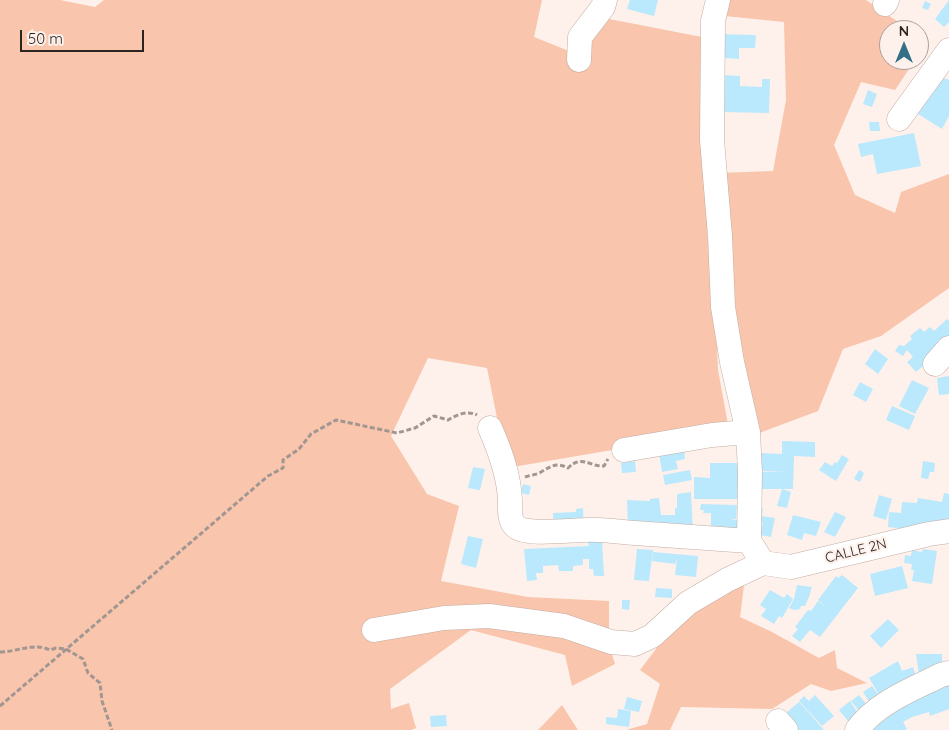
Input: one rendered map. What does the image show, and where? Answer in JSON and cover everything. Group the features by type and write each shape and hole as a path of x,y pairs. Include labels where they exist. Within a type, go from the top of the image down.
{"street":[{"path":"578,60 580,37 603,6 605,0"},
{"path":"374,630 444,618 489,616 564,626 611,642 636,644 652,636 688,603 763,563 749,541 750,472 748,432 732,362 723,307 720,236 712,140 713,21 718,0"},
{"path":"899,119 949,50"},
{"path":"490,428 500,450 509,488 510,514 513,524 518,530 598,529 749,541"},
{"path":"624,450 712,435 748,432"},
{"name":"CALLE 2N","path":"763,563 791,567 929,534 949,531"},
{"path":"858,730 869,716 891,701 941,675 949,673"}],"path":[{"path":"0,706 268,476 283,468 283,460 300,449 311,434 336,420 397,433 415,428 434,416 448,420 457,415 472,413 484,418 490,428"},
{"path":"506,473 519,473 523,478 541,472 546,467 562,465 568,468 573,463 588,461 604,466 606,460 624,450"},
{"path":"0,652 13,652 26,647 44,647 50,650 56,648 66,649 83,659 88,673 100,683 102,701 112,730"}],"shaded area":[{"path":"0,0 60,0 95,7 104,0 542,0 534,37 574,53 604,18 707,38 712,172 707,233 714,280 718,370 729,430 507,468 487,368 428,358 391,436 427,494 459,506 441,581 528,597 609,601 609,645 615,664 572,686 565,655 471,630 390,689 391,709 409,703 416,728 411,730 0,730"},
{"path":"729,0 866,0 895,20 879,20 879,70 908,70 895,90 861,82 834,145 855,195 895,213 901,192 949,174 949,288 881,336 843,349 818,411 754,435 742,375 718,173 773,171 786,100 784,22 725,16"},
{"path":"744,585 740,617 819,658 835,650 837,668 867,683 831,691 811,684 772,709 681,707 670,730 626,730 647,724 660,684 640,670 675,624 705,601"},
{"path":"562,705 578,730 538,730"}],"building":[{"path":"630,0 658,0 654,16 627,9"},
{"path":"949,0 949,22 944,27 935,19"},
{"path":"925,1 931,4 928,10 922,8"},
{"path":"719,34 756,35 755,48 739,48 739,59 724,58 725,44 718,43"},
{"path":"723,75 740,76 740,86 762,87 762,79 770,79 769,113 722,112"},
{"path":"936,75 949,80 949,116 942,129 915,112"},
{"path":"868,90 877,94 872,107 863,104"},
{"path":"869,122 879,122 880,131 870,131"},
{"path":"914,133 921,166 877,174 873,154 861,157 858,144"},
{"path":"947,319 949,321 949,336 936,346 941,351 916,372 907,362 913,357 907,350 903,356 895,351 899,345 904,346 912,339 910,336 920,328 924,332 930,327 934,331"},
{"path":"875,349 888,359 878,374 865,364"},
{"path":"949,376 949,394 939,395 937,378"},
{"path":"912,380 929,388 915,414 899,406"},
{"path":"860,382 873,389 866,402 853,395"},
{"path":"892,406 915,416 909,430 886,420"},
{"path":"782,441 815,442 815,457 794,456 793,489 757,489 758,472 787,472 760,471 760,453 782,454"},
{"path":"684,449 685,459 676,461 678,469 662,472 659,453"},
{"path":"842,455 849,459 836,481 819,470 825,462 832,466 835,462 837,463"},
{"path":"635,461 636,472 622,473 621,463"},
{"path":"923,461 935,463 934,472 930,472 928,479 921,478"},
{"path":"710,463 738,463 738,478 740,478 739,499 694,499 694,477 710,478"},
{"path":"473,467 485,469 480,490 468,488"},
{"path":"690,470 692,480 665,485 663,475"},
{"path":"859,470 864,473 860,482 854,479"},
{"path":"523,484 531,486 529,495 521,493"},
{"path":"782,489 791,492 787,508 777,506"},
{"path":"691,492 693,533 628,529 627,500 650,501 650,499 659,498 661,515 675,515 677,494"},
{"path":"944,493 949,494 949,520 914,530 888,527 889,512 901,513 902,502 917,503 918,498 942,502"},
{"path":"879,495 892,499 886,520 873,516"},
{"path":"701,504 737,505 736,519 731,520 739,520 738,535 711,534 711,513 703,513 704,510 700,510"},
{"path":"756,507 763,508 762,516 775,518 771,537 760,535 763,523 758,522"},
{"path":"583,508 584,528 554,529 553,513 576,512 576,509"},
{"path":"835,512 846,517 835,537 824,532"},
{"path":"793,515 821,522 816,536 804,533 802,540 787,535"},
{"path":"468,536 483,539 476,568 461,564"},
{"path":"602,541 604,576 594,576 593,569 589,569 589,559 583,559 583,565 573,566 573,571 559,571 558,565 543,566 543,573 536,573 537,580 527,581 524,549 589,546 588,542"},
{"path":"637,549 653,550 649,581 634,580"},
{"path":"923,549 937,551 932,584 912,581 914,570 911,570 912,564 904,563 905,555 911,556 912,550 922,552"},
{"path":"653,552 698,556 696,577 675,575 677,558 675,564 652,561"},
{"path":"902,566 908,588 875,596 870,574"},
{"path":"842,575 858,588 820,637 810,630 800,642 792,636 798,629 795,627 808,610 811,611 818,601 826,607 818,600 836,576 838,578"},
{"path":"797,585 812,587 805,606 794,610 789,608 794,599"},
{"path":"656,588 672,589 672,598 655,597"},
{"path":"770,590 784,598 787,594 793,599 782,618 779,616 774,624 761,616 766,609 760,605"},
{"path":"622,600 630,600 629,610 622,609"},
{"path":"888,619 899,630 881,648 870,636"},
{"path":"916,654 942,654 942,672 919,675"},
{"path":"898,661 902,671 913,667 918,683 873,708 863,692 872,686 881,698 869,678"},
{"path":"945,686 949,686 949,709 930,716 929,712 912,717 903,722 907,729 905,730 865,730 882,713 890,727 883,714"},
{"path":"815,695 834,716 822,726 799,701 804,696 809,701"},
{"path":"859,695 870,709 863,716 851,701"},
{"path":"627,697 642,701 639,712 624,709"},
{"path":"850,701 861,718 851,725 839,710"},
{"path":"799,702 824,730 794,730 784,719 789,715 787,712"},
{"path":"618,709 631,711 629,727 606,724 606,717 617,718"},
{"path":"446,715 447,726 431,727 430,716"}]}
